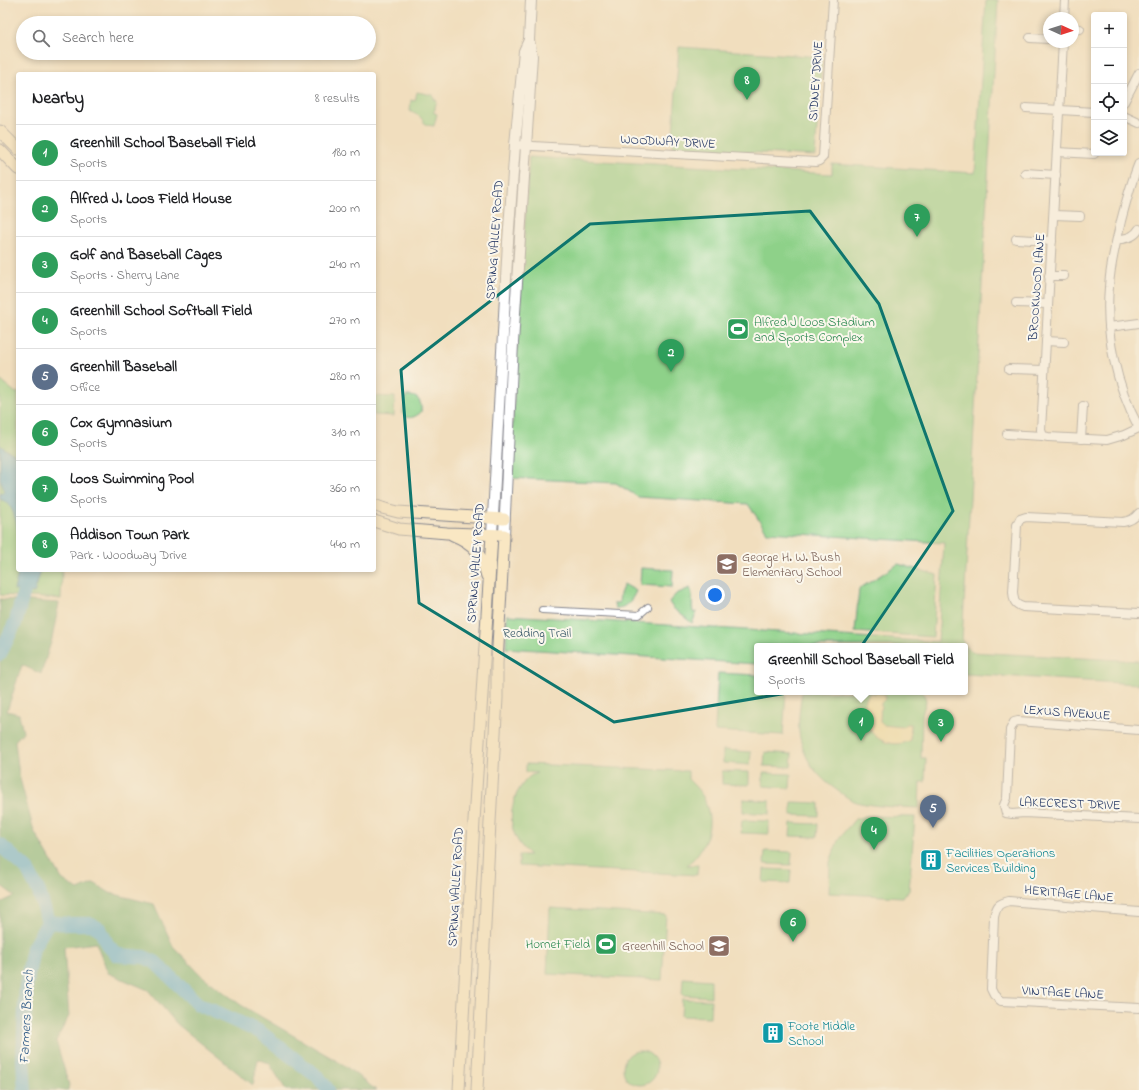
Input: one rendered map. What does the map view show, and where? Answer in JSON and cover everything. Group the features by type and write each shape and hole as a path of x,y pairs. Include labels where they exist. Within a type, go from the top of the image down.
{"main road":[{"path":"0,131 16,147"},
{"path":"0,150 16,167"},
{"path":"376,506 398,512 504,520"},
{"path":"376,522 399,529 446,533 504,535"},
{"path":"446,533 468,542 475,549 482,558 489,587"},
{"name":"SPRING VALLEY ROAD","path":"459,1090 483,664 492,535"},
{"name":"SPRING VALLEY ROAD","path":"477,1090 504,535"},
{"path":"483,664 497,664"}],"street":[{"name":"SPRING VALLEY ROAD","path":"504,535 513,343 532,56 529,40 531,0"},
{"name":"SIDNEY DRIVE","path":"819,161 823,157 833,0"},
{"path":"1064,12 1065,0"},
{"path":"1030,38 1043,39"},
{"name":"SPRING VALLEY ROAD","path":"492,535 508,242 515,145 524,51 529,40"},
{"name":"BROOKWOOD LANE","path":"1043,436 1041,430 1041,419 1063,48"},
{"path":"1127,96 1139,73"},
{"path":"1026,108 1091,112"},
{"path":"1127,117 1139,123"},
{"name":"WOODWAY DRIVE","path":"515,145 819,161"},
{"path":"1057,152 1091,154"},
{"path":"1007,434 1107,440 1124,435 1139,428 1124,397 1114,362 1109,327 1108,287 1116,240 1139,163"},
{"path":"1025,173 1056,175"},
{"path":"1054,215 1080,216"},
{"path":"1116,240 1132,237 1139,229"},
{"path":"1016,239 1052,241"},
{"path":"1049,276 1064,276"},
{"path":"1016,303 1048,304"},
{"path":"1109,327 1139,323"},
{"path":"1046,341 1064,342"},
{"path":"1009,369 1044,370"},
{"path":"1081,439 1083,406"},
{"path":"1139,513 1131,521 1123,522 1026,517 1020,519 1017,525 1013,592 1014,601 1023,607 1139,613"},
{"path":"542,610 639,615 648,607"},
{"name":"LEXUS AVENUE","path":"1004,808 1007,798 1010,730 1014,722 1018,721 1139,730"},
{"name":"LAKECREST DRIVE","path":"1004,808 1006,813 1012,814 1024,813 1139,819"},
{"name":"HERITAGE LANE","path":"991,989 994,917 997,906 1002,903 1009,901 1139,912"},
{"name":"VINTAGE LANE","path":"991,989 994,995 1001,1001 1139,1008"}],"highlighted area":[{"path":"810,211 879,304 953,511 835,685 614,722 419,603 401,370 590,224"}],"green space":[{"name":"Alfred J Loos Stadium and Sports Complex","path":"986,0 998,0 962,641 964,643 754,643 754,664 506,648 507,615 938,642 944,543 767,532 748,504 638,497 616,483 509,478 529,157 832,174 832,164 975,173"},
{"path":"679,47 822,57 815,156 672,148"},
{"path":"417,92 433,95 434,99 437,101 433,112 437,114 434,126 426,125 418,115 410,112 411,100 415,101"},
{"path":"0,380 16,393 16,572 62,572 61,599 0,595"},
{"path":"376,396 395,397 394,416 376,415"},
{"path":"406,396 414,397 420,402 421,412 414,417 406,417 402,413"},
{"path":"898,564 937,575 933,637 855,632 859,589"},
{"path":"641,568 673,570 672,587 640,585"},
{"path":"624,584 636,591 633,598 628,603 622,607 615,608 614,603 619,603 620,594"},
{"path":"690,588 692,594 693,612 697,612 692,623 673,608 669,602 676,594"},
{"path":"0,599 59,603 52,639 41,674 22,665 7,711 19,714 23,732 15,741 19,775 34,831 62,879 78,890 94,883 110,893 154,904 173,946 201,975 241,1005 344,1065 376,1090 286,1090 269,1063 258,1059 253,1085 177,1024 148,990 108,973 96,943 64,947 69,1016 56,1041 69,1085 68,1090 0,1090 0,903 15,896 0,885"},
{"name":"Alfred J Loos Stadium and Sports Complex","path":"968,648 971,652 1139,661 1139,684 968,674"},
{"path":"718,673 754,675 754,695 786,695 783,735 715,731"},
{"path":"802,695 924,695 926,701 922,715 921,758 926,758 925,782 920,782 919,808 882,806 857,802 843,795 827,783 810,764 803,749 799,732"},
{"path":"723,750 751,752 750,765 723,763"},
{"path":"765,752 792,754 791,767 764,766"},
{"path":"526,764 688,771 688,779 704,798 709,819 709,828 704,844 694,859 687,865 698,865 697,875 519,866 519,855 530,855 523,848 514,834 511,818 512,810 517,793 525,780 537,773 526,772"},
{"path":"722,771 749,772 749,785 722,784"},
{"path":"763,773 791,774 790,788 763,786"},
{"path":"743,799 770,801 770,814 743,812"},
{"path":"792,802 819,803 819,816 791,815"},
{"path":"865,816 915,817 909,891 902,897 829,893 830,862 839,838 855,819"},
{"path":"742,820 769,821 769,834 741,833"},
{"path":"791,823 818,824 817,837 790,836"},
{"path":"765,851 792,852 791,865 764,864"},
{"path":"764,869 791,870 790,883 763,882"},
{"name":"Hornet Field","path":"550,908 666,915 662,980 547,974"},
{"path":"683,978 711,980 711,997 682,995"},
{"path":"682,999 711,1000 710,1017 681,1016"},
{"path":"643,1051 652,1056 656,1061 656,1075 652,1080 647,1084 637,1085 633,1084 624,1075 623,1065 624,1061 633,1052"}],"sand":[{"path":"868,695 885,695 885,699 881,703 880,722 883,725 902,727 906,724 911,724 910,740 894,744 879,739 873,733 868,727 865,719 864,706"}],"water":[{"path":"0,445 16,455 16,523 14,513 5,501 0,499 0,494 4,492 0,479"},
{"path":"18,572 40,572 34,593 14,590"}],"waterway":[{"name":"Farmers Branch","path":"0,654 16,621 24,591 27,572"},
{"name":"Farmers Branch","path":"0,845 27,869 39,892 48,922 33,948 26,986 23,1060 25,1090"},
{"path":"48,922 91,924 100,929 107,944 117,955 144,957 155,962 198,1004 260,1032 319,1078 328,1090"}],"place":[{"name":"Addison Town Park","path":"747,100"},
{"name":"Loos Swimming Pool","path":"917,237"},
{"name":"Alfred J Loos Stadium and Sports Complex","path":"738,329"},
{"name":"Alfred J. Loos Field House","path":"671,372"},
{"name":"George H. W. Bush Elementary School","path":"727,564"},
{"name":"Greenhill School Baseball Field","path":"861,741"},
{"name":"Golf and Baseball Cages","path":"941,742"},
{"name":"Greenhill Baseball","path":"933,828"},
{"name":"Greenhill School Softball Field","path":"874,850"},
{"name":"Facilities Operations Services Building","path":"931,860"},
{"name":"Cox Gymnasium","path":"793,942"},
{"name":"Hornet Field","path":"606,944"},
{"name":"Greenhill School","path":"719,946"},
{"name":"Foote Middle School","path":"773,1033"}],"park label":[{"name":"Redding Trail","path":"537,633"}]}
